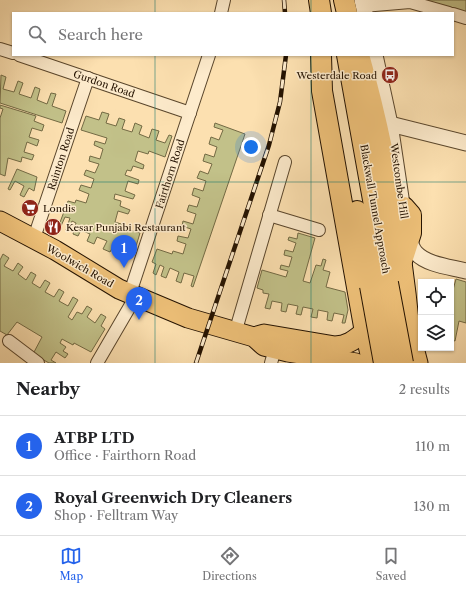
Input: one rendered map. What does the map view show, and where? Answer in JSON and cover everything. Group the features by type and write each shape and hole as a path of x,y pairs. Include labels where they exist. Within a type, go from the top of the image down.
{"highway":[{"path":"319,0 320,12"},
{"path":"337,0 340,12"},
{"path":"344,0 359,8"},
{"path":"321,56 322,91 365,332"},
{"name":"Blackwall Tunnel Approach","path":"329,56 379,284 412,353"},
{"name":"Blackwall Tunnel Approach","path":"347,56 379,284 384,363"},
{"path":"359,56 374,110 401,262 412,353"},
{"path":"401,262 412,227 411,215 404,208"}],"main road":[{"name":"Woolwich Road","path":"1,223 49,247 119,289 188,318 235,333 254,337 264,334 335,346 343,346 356,340 371,326 385,320 393,321 401,325 412,353 429,363"},
{"path":"365,332 372,363"},
{"name":"Woolwich Road","path":"254,337 273,356 356,363"}],"street":[{"path":"221,12 224,0"},
{"path":"359,8 410,2 445,12"},
{"path":"454,14 466,18"},
{"path":"0,49 12,53"},
{"name":"Gurdon Road","path":"22,56 190,113"},
{"name":"Fairthorn Road","path":"97,363 133,294 209,56"},
{"name":"Westcombe Hill","path":"376,56 390,124 404,208"},
{"name":"Rainton Road","path":"32,239 36,232 88,78"},
{"path":"390,124 466,142"},
{"path":"235,333 285,162"},
{"path":"269,215 319,230"},
{"path":"409,240 415,253 422,258 466,271"},
{"path":"9,341 38,363"}],"shaded area":[{"path":"425,0 466,0 466,12"},
{"path":"1,75 6,77 3,89 14,92 18,81 23,83 19,94 31,98 35,87 40,89 37,100 47,104 51,93 56,94 52,106 66,111 62,123 0,103"},
{"path":"0,105 36,116 34,121 44,125 42,131 32,128 29,137 39,140 37,146 27,142 24,152 34,155 32,160 22,157 21,162 8,158 5,176 0,174 0,118 3,109 0,108"},
{"path":"102,112 109,114 106,123 116,126 119,118 125,120 122,129 132,132 135,123 142,126 139,134 149,138 152,129 159,131 156,140 165,143 169,135 172,136 165,157 149,151 148,154 138,151 135,161 144,165 143,169 133,166 131,171 127,170 125,175 139,180 138,184 128,181 125,191 135,195 133,199 115,194 114,199 121,201 120,206 130,210 128,214 118,211 115,222 124,225 124,228 140,233 134,253 128,250 125,260 119,257 123,249 114,245 110,252 103,249 107,241 97,237 94,244 87,241 90,234 81,230 78,236 73,234 76,223 72,221 68,231 66,230 70,218 65,217 61,226 59,225 68,201 75,203 76,200 86,203 89,194 79,190 81,185 91,188 94,179 84,175 86,170 95,173 99,164 89,161 90,156 100,159 103,149 94,145 95,141 105,144 107,138 81,130 86,116 99,120"},
{"path":"215,123 245,134 193,287 191,286 194,276 184,273 181,283 176,281 179,272 170,268 166,278 161,276 164,267 160,265 156,275 153,273 156,264 152,262 157,249 172,254 173,251 183,254 186,244 177,241 178,236 188,238 191,229 182,226 183,221 193,224 196,214 187,211 189,205 197,207 200,198 192,195 194,188 203,191 206,181 197,178 200,171 208,174 212,164 203,161 205,154 214,157 217,147 209,144 211,137 219,140 223,130 214,127"},
{"path":"17,169 37,177 34,191 29,188 24,197 20,195 24,186 15,181 10,190 8,189"},
{"path":"298,233 315,238 303,281 310,283 316,265 321,266 323,259 326,260 323,270 330,272 326,287 345,292 348,310 345,323 342,323 344,315 334,313 332,321 327,320 328,312 318,310 317,318 311,317 313,309 303,307 301,315 296,314 298,306 288,304 286,312 281,311 282,303 272,301 270,309 265,308 269,294 263,293 263,290 257,288 262,270 286,277 288,271 280,269 281,265 289,267 292,257 284,255 285,250 293,252 296,243 288,240 289,237 297,239"},
{"path":"3,254 9,258 4,266 13,271 18,263 23,267 18,274 26,280 31,272 36,275 32,283 40,288 45,280 50,283 45,292 54,297 59,289 64,292 59,301 68,306 73,297 78,300 68,317 72,320 77,312 82,314 87,306 92,309 87,317 95,323 101,314 106,317 101,326 105,329 91,352 74,343 73,345 62,339 60,343 66,347 63,351 68,354 65,358 56,352 51,360 56,363 49,363 33,354 42,337 17,322 7,335 0,331 0,260"},
{"path":"456,279 466,282 466,323 459,321 455,341 454,341 454,286"}],"railway":[{"path":"284,0 285,12"},
{"path":"196,363 269,145 280,102 286,56"}],"place":[{"name":"Westerdale Road","path":"390,75"},
{"name":"Londis","path":"30,208"},
{"name":"Kesar Punjabi Restaurant","path":"53,227"},
{"name":"ATBP LTD","path":"124,268"},
{"name":"Royal Greenwich Dry Cleaners","path":"139,320"}]}
